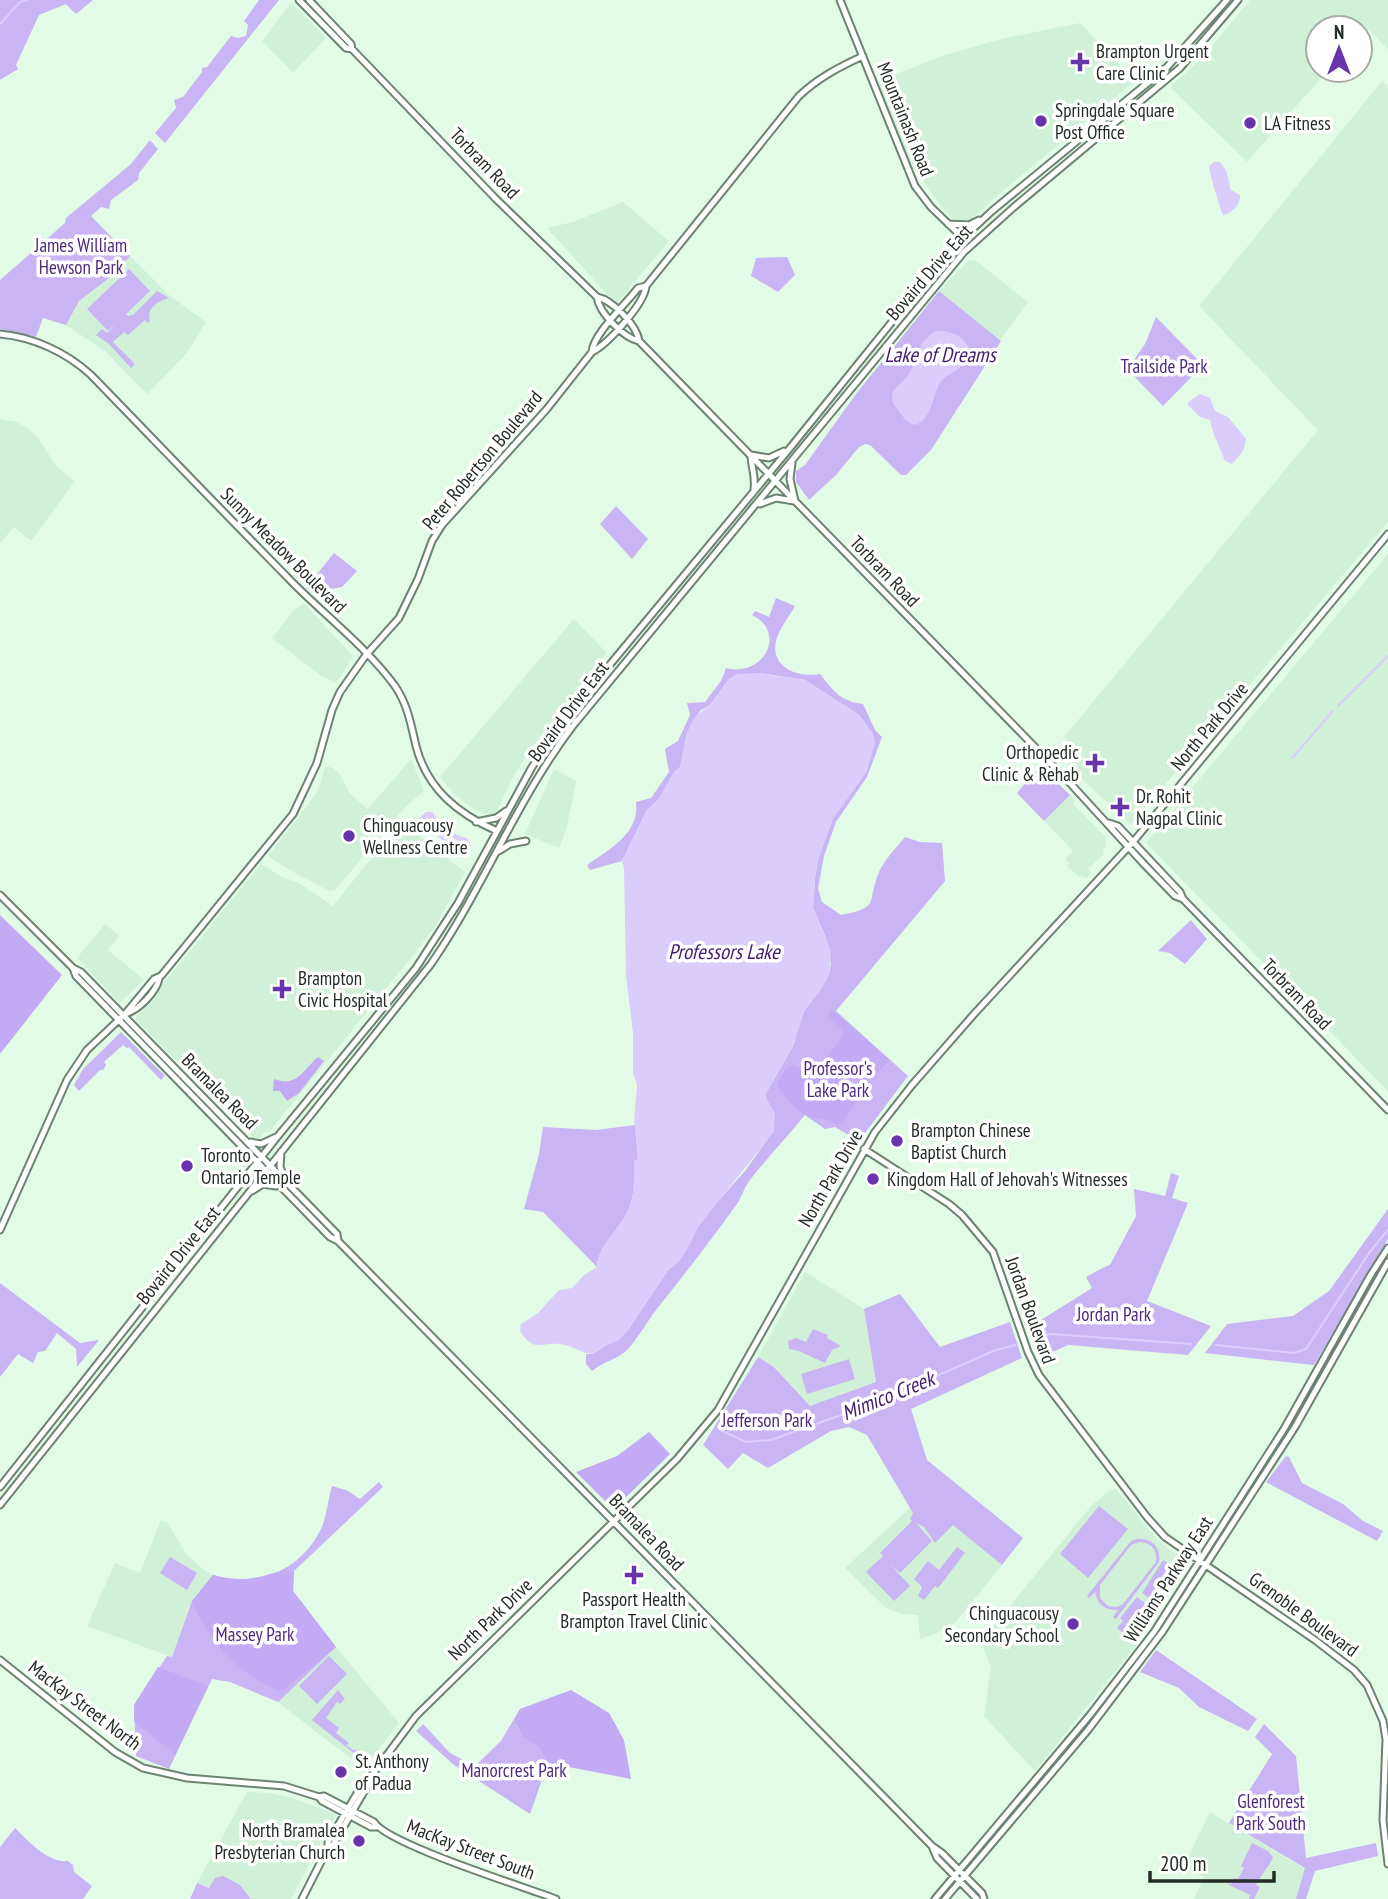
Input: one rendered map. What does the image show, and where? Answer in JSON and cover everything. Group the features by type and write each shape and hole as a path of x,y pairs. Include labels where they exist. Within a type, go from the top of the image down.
{"main road":[{"name":"Torbram Road","path":"299,0 346,48 352,49"},
{"name":"Torbram Road","path":"309,0 351,44 352,49 496,199 597,297 606,299 626,319 638,332 639,341"},
{"name":"Mountainash Road","path":"840,0 915,186 931,208 962,238"},
{"name":"Bovaird Drive East","path":"0,1487 256,1163 416,968 458,903 532,767 573,709 962,238 1136,94 1179,55 1227,0"},
{"name":"Bovaird Drive East","path":"0,1505 431,964 469,906 540,773 564,738 964,252 1188,60 1238,0"},
{"name":"Peter Robertson Boulevard","path":"592,352 593,344 612,320 638,288 646,286 799,96 825,75 863,56"},
{"path":"1136,94 1139,104"},
{"path":"946,224 968,225 985,218"},
{"name":"Peter Robertson Boulevard","path":"0,1230 67,1080 87,1050 118,1020 145,1000 159,983 159,979 293,814 317,764 332,710 340,692 366,655 399,618 418,579 432,541 442,525 546,410 592,352 601,348 626,319 646,295 646,286"},
{"name":"Torbram Road","path":"597,297 598,306 630,339 639,341 1109,823 1118,826 1175,896 1183,899 1388,1110"},
{"name":"Sunny Meadow Boulevard","path":"0,334 46,345 84,368 383,671 404,700 416,747 430,781 451,805 476,822 497,831"},
{"path":"754,490 755,475 751,455 769,458 790,448"},
{"path":"757,505 776,498 795,501 790,479 792,463"},
{"name":"North Park Drive","path":"302,1899 328,1848 328,1842 369,1783 369,1779 416,1716 677,1460 713,1418 864,1149 912,1085 1130,844 1388,534"},
{"path":"476,822 496,818 508,810"},
{"path":"497,853 510,845 526,841"},
{"name":"Bramalea Road","path":"0,895 73,968 81,972 290,1184 337,1234 338,1241"},
{"name":"Bramalea Road","path":"73,968 76,976 280,1188 330,1237 338,1241 932,1846 982,1893 984,1899"},
{"path":"247,1140 261,1144 278,1136"},
{"name":"Jordan Boulevard","path":"864,1149 949,1205 980,1234 993,1252 1033,1363 1047,1388 1165,1537 1203,1562"},
{"path":"281,1150 280,1167 290,1184"},
{"path":"247,1195 263,1184 280,1188"},
{"name":"Williams Parkway East","path":"945,1899 1113,1699 1163,1631 1388,1248"},
{"name":"Williams Parkway East","path":"935,1899 1123,1674 1154,1632 1294,1427 1388,1262"},
{"name":"Grenoble Boulevard","path":"1203,1562 1315,1640 1354,1670 1367,1685 1383,1721 1386,1739 1383,1820 1388,1864"},
{"name":"MacKay Street North","path":"0,1660 115,1752 143,1768 187,1778 277,1785 318,1797 324,1796 348,1812"},
{"name":"MacKay Street South","path":"348,1812 374,1822 376,1827 449,1861 556,1899"},
{"name":"Bramalea Road","path":"932,1846 937,1858 977,1899"}],"shaded area":[{"path":"1250,0 1388,0 1388,49 1374,35 1374,14 1304,14 1304,84 1316,84 1247,162 1170,87 1203,57"},
{"path":"291,2 326,38 293,73 262,41"},
{"path":"1080,23 1135,81 970,221 954,220 940,205 896,142 873,84 941,56 1001,39"},
{"path":"1382,81 1388,87 1388,522 1131,825 1067,765 1078,752 1064,737 1318,430 1199,306"},
{"path":"623,202 669,241 616,304 547,228 573,222"},
{"path":"130,256 169,295 206,322 187,353 147,394 105,351 66,325 79,301 113,275"},
{"path":"975,260 1028,302 1000,340 939,291 968,261"},
{"path":"0,419 17,422 29,429 57,467 75,481 31,541 14,527 0,543"},
{"path":"1388,554 1388,1091 1146,843"},
{"path":"304,603 352,655 336,683 320,675 272,638 293,611"},
{"path":"574,619 607,653 540,736 513,777 498,809 487,815 473,809 454,794 440,777"},
{"path":"411,759 424,791 407,805 335,890 329,891 268,856 319,788 325,766 339,773 350,794 368,809"},
{"path":"554,769 576,781 567,827 559,848 525,834"},
{"path":"1070,795 1076,801 1073,804 1105,836 1106,847 1102,852 1104,854 1088,869 1091,873 1086,878 1081,875 1079,877 1067,866 1069,863 1065,859 1073,851 1044,821"},
{"name":"Brampton Civic Hospital","path":"401,821 465,872 435,927 415,953 269,1132 254,1139 136,1017 261,864 284,878 297,882 333,906"},
{"path":"105,924 119,936 108,950 144,980 120,1003 77,958"},
{"path":"805,1272 864,1309 876,1382 810,1407 775,1367 758,1357"},
{"name":"Chinguacousy Secondary School","path":"1116,1489 1157,1539 1189,1565 1135,1647 1035,1771 984,1716 991,1667 981,1642 1091,1506 1109,1491"},
{"path":"910,1508 935,1542 953,1524 1002,1565 956,1622 920,1639 918,1615 901,1614 885,1607 845,1568"},
{"path":"161,1520 168,1523 186,1554 213,1575 192,1601 172,1657 87,1626 115,1563 140,1573"},
{"path":"336,1647 399,1723 365,1767 278,1702"},
{"path":"247,1792 292,1798 336,1814 291,1899 251,1899 240,1885 210,1888 197,1883"},
{"path":"1210,1812 1305,1869 1296,1899 1194,1899 1204,1877 1183,1867"}],"green space":[{"path":"0,0 93,0 76,14 66,4 39,15 16,65 18,69 0,80"},
{"path":"259,0 279,0 165,143 155,133 176,108 174,100 183,97 202,72 202,68 207,67 231,36 246,36 248,25 244,21"},
{"name":"James William Hewson Park","path":"150,140 158,149 139,173 138,180 111,200 109,209 101,207 91,216 130,256 113,275 79,301 66,325 43,318 36,337 0,329 0,280 65,223 66,218 131,164"},
{"path":"787,257 795,275 778,292 751,276 756,258"},
{"path":"129,269 150,291 126,314 128,316 133,315 157,291 169,298 152,308 148,323 145,320 128,335 124,332 113,342 135,364 131,368 109,344 96,335 102,329 108,333 115,324 108,331 87,309"},
{"path":"939,291 1001,341 931,450 906,475 901,475 870,445 865,444 859,447 836,475 809,500 796,482 796,471 805,465 856,394"},
{"name":"Trailside Park","path":"1156,317 1203,365 1163,406 1129,371 1145,344"},
{"path":"616,506 648,539 632,559 600,524"},
{"path":"334,553 357,571 342,587 331,589 323,601 306,588"},
{"name":"Professor's Lake Park","path":"776,598 795,606 776,641 777,658 795,672 820,674 838,695 863,704 875,730 882,737 867,777 836,822 824,856 818,888 822,902 841,915 862,909 870,902 881,867 905,837 920,842 942,843 945,881 836,1011 908,1076 859,1141 835,1127 825,1129 805,1115 750,1180 737,1204 628,1349 592,1371 586,1364 586,1354 593,1354 628,1330 669,1269 683,1255 699,1225 745,1171 774,1131 765,1095 793,1046 804,1011 829,974 831,963 826,938 813,908 818,859 833,818 867,771 873,734 859,715 805,680 760,673 700,711 687,733 680,767 674,772 659,799 647,810 622,861 590,870 587,865 622,839 633,823 636,802 651,798 669,772 665,749 678,741 690,715 687,703 705,702 721,681 726,668 751,666 766,652 768,632 763,623 752,615 755,611 769,617"},
{"path":"1040,766 1070,795 1044,821 1017,793"},
{"path":"0,915 62,975 0,1054"},
{"path":"1191,920 1207,939 1185,964 1170,953 1158,951"},
{"path":"831,1009 890,1060 865,1085 834,1068 825,1067 823,1062 844,1035 844,1030 828,1017"},
{"path":"121,1032 165,1076 161,1080 129,1047 123,1045 104,1062 106,1065 103,1070 79,1091 74,1085 83,1069"},
{"path":"318,1057 324,1061 299,1093 287,1101 280,1091 273,1091 274,1079 294,1079"},
{"path":"792,1065 812,1073 834,1075 863,1092 843,1121 837,1124 809,1117 794,1106 778,1087 782,1074"},
{"path":"635,1125 638,1159 634,1162 630,1207 601,1252 597,1267 543,1212 524,1209 539,1154 543,1127 596,1130"},
{"name":"Jordan Park","path":"1171,1173 1179,1176 1172,1198 1188,1203 1147,1301 1211,1326 1188,1355 1068,1345 1039,1358 1028,1328 1092,1288 1086,1277 1110,1265 1136,1216 1134,1189 1165,1196"},
{"path":"1388,1209 1388,1239 1314,1365 1205,1353 1227,1324 1293,1316 1329,1291"},
{"path":"0,1283 80,1343 99,1340 77,1367 76,1349 57,1333 45,1351 38,1352 33,1363 18,1354 0,1377"},
{"name":"Jefferson Park","path":"900,1294 940,1347 1010,1322 1022,1358 911,1409 927,1460 1023,1538 1002,1565 953,1525 935,1543 924,1527 916,1523 932,1541 900,1573 890,1564 910,1586 894,1601 866,1572 883,1556 880,1553 912,1521 910,1519 913,1513 867,1435 849,1427 831,1431 768,1468 743,1453 728,1469 703,1445 758,1357 774,1367 810,1406 876,1382 864,1309"},
{"path":"813,1329 828,1335 827,1338 841,1346 832,1350 825,1363 789,1349 788,1341 796,1338 806,1342"},
{"path":"849,1359 855,1379 807,1394 801,1374"},
{"path":"649,1432 670,1454 617,1506 611,1507 576,1472 617,1456"},
{"path":"1286,1456 1302,1483 1343,1504 1363,1521 1383,1531 1377,1541 1266,1482"},
{"name":"Massey Park","path":"379,1482 383,1487 294,1571 293,1591 336,1647 278,1702 230,1682 212,1679 169,1769 136,1756 134,1705 167,1656 172,1657 192,1601 213,1575 246,1579 276,1573 302,1556 312,1544 325,1519 332,1486 346,1490 360,1499"},
{"path":"1099,1506 1128,1529 1088,1578 1060,1554"},
{"path":"1142,1539 1154,1544 1159,1552 1159,1562 1116,1619 1113,1617 1118,1610 1102,1606 1095,1592 1089,1598 1087,1596 1131,1541","holes":["1143,1542 1155,1550 1156,1562 1123,1604 1117,1607 1108,1606 1100,1598 1100,1585 1131,1545"]},
{"path":"957,1547 965,1553 938,1588 935,1586 924,1600 918,1596 922,1587 914,1579 928,1561 939,1570"},
{"path":"170,1557 197,1573 187,1590 160,1573"},
{"path":"1163,1560 1181,1572 1160,1605 1142,1593"},
{"path":"284,1570 294,1571 293,1591 336,1647 282,1691 253,1677 227,1656 198,1616 192,1601 213,1575 232,1579 249,1578"},
{"path":"1137,1597 1153,1610 1131,1639 1117,1628 1123,1621 1120,1618"},
{"path":"1156,1650 1257,1719 1248,1731 1199,1707 1179,1688 1140,1672"},
{"path":"329,1656 347,1674 317,1704 299,1686"},
{"path":"158,1667 208,1686 175,1755 134,1721 134,1705"},
{"path":"338,1690 345,1699 340,1704 337,1702 326,1718 339,1728 336,1733 349,1743 346,1745 357,1750 355,1754 312,1720"},
{"path":"571,1690 609,1713 624,1740 631,1779 548,1763 538,1747 523,1738 514,1719 520,1709"},
{"name":"Manorcrest Park","path":"514,1719 523,1738 538,1747 548,1763 530,1814 454,1765 416,1731 423,1724 450,1753 475,1766 501,1741"},
{"name":"Glenforest Park South","path":"1264,1724 1296,1756 1306,1858 1376,1843 1378,1856 1315,1871 1306,1899 1296,1899 1305,1868 1229,1823 1272,1754 1255,1737"},
{"path":"15,1828 46,1855 73,1865 74,1872 92,1886 83,1899 0,1899 0,1847"},
{"path":"1252,1843 1268,1851 1273,1857 1256,1885 1260,1887 1254,1899 1249,1899 1250,1895 1225,1883 1231,1884 1234,1878 1238,1879"},
{"path":"223,1876 240,1885 251,1899 190,1899 197,1883 209,1888 215,1878"}],"water":[{"path":"1220,162 1226,170 1231,190 1240,195 1235,208 1223,215 1209,166"},
{"name":"Lake of Dreams","path":"936,331 956,335 970,350 964,363 940,383 928,413 915,425 907,421 893,403 893,392 909,374 922,343"},
{"path":"1200,394 1210,398 1215,411 1228,417 1246,439 1243,451 1232,464 1225,461 1210,420 1200,417 1188,405 1188,402"},
{"name":"Professors Lake","path":"760,673 805,680 859,715 873,734 875,743 867,771 833,818 818,859 813,908 831,951 829,975 804,1011 793,1046 765,1095 775,1114 774,1131 698,1227 682,1256 669,1269 628,1330 619,1340 593,1354 560,1344 534,1344 520,1331 521,1324 538,1313 559,1290 572,1288 584,1275 597,1267 601,1252 627,1213 633,1195 634,1162 638,1159 634,1121 637,1085 633,1073 633,1033 626,976 622,861 647,810 659,799 674,772 680,767 687,733 694,718 736,674"},
{"path":"426,812 432,812 456,835 467,838 471,845 469,851 456,852 417,820"}],"waterway":[{"path":"0,24 20,2 27,0"},
{"path":"1338,706 1388,656"},
{"path":"1292,758 1333,711"},
{"name":"Mimico Creek","path":"1216,1345 1294,1353 1306,1349 1369,1253 1388,1230"},
{"name":"Mimico Creek","path":"1034,1338 1051,1334 1191,1344"},
{"name":"Mimico Creek","path":"720,1430 746,1442 771,1440 872,1404 996,1350 1015,1345"}],"place":[{"name":"Brampton Urgent Care Clinic","path":"1080,62"},
{"name":"Springdale Square Post Office","path":"1041,121"},
{"name":"LA Fitness","path":"1250,123"},
{"name":"Orthopedic Clinic & Rehab","path":"1095,763"},
{"name":"Dr. Rohit Nagpal Clinic","path":"1120,807"},
{"name":"Chinguacousy Wellness Centre","path":"349,836"},
{"name":"Brampton Civic Hospital","path":"282,989"},
{"name":"Brampton Chinese Baptist Church","path":"897,1141"},
{"name":"Toronto Ontario Temple","path":"187,1166"},
{"name":"Kingdom Hall of Jehovah's Witnesses","path":"873,1179"},
{"name":"Passport Health Brampton Travel Clinic","path":"634,1575"},
{"name":"Chinguacousy Secondary School","path":"1073,1624"},
{"name":"St. Anthony of Padua","path":"341,1772"},
{"name":"North Bramalea Presbyterian Church","path":"359,1841"}]}
